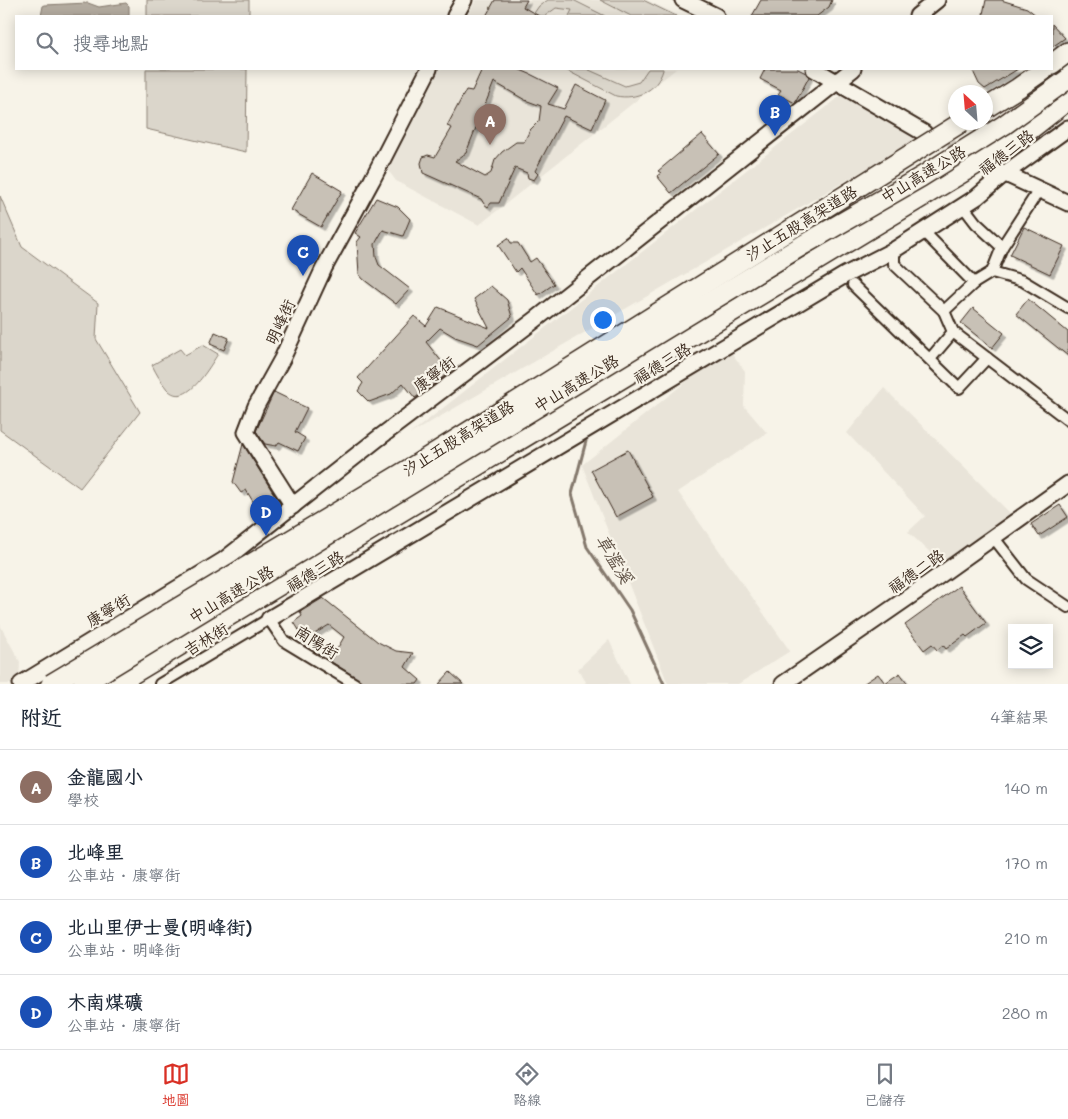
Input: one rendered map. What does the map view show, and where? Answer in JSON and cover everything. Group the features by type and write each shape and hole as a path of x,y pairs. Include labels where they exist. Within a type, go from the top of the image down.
{"highway":[{"path":"1053,63 1068,52"},
{"path":"993,104 1044,70"},
{"name":"中山高速公路","path":"83,684 803,244 921,177 1004,125 1068,79"},
{"name":"中山高速公路","path":"116,684 1018,139 1068,100"},
{"name":"汐止五股高架道路","path":"51,684 409,468 949,130"}],"street":[{"path":"456,15 464,0"},
{"path":"683,0 714,15"},
{"path":"918,15 937,0"},
{"name":"明峰街","path":"293,506 246,432 256,406 282,358 324,268 428,70"},
{"path":"816,70 924,133"},
{"name":"康寧街","path":"21,684 224,560 534,320 852,70"},
{"name":"福德三路","path":"269,619 693,364 845,275 894,250 977,197 1000,172 1068,128"},
{"path":"1000,172 1068,203"},
{"path":"944,312 974,283 992,272 1002,248 1039,190"},
{"path":"963,206 976,223 1002,248"},
{"path":"923,231 974,283"},
{"path":"894,250 894,264 944,312 953,332 1068,420"},
{"path":"992,272 1023,281 1068,308"},
{"path":"853,285 959,388 987,358"},
{"path":"930,359 953,332"},
{"name":"福德二路","path":"783,684 994,538 1068,484"},
{"path":"994,538 1026,579 1068,607"},
{"name":"吉林街","path":"160,684 269,619"},
{"name":"南陽街","path":"269,619 284,642 356,684"}],"shaded area":[{"path":"147,0 249,0 249,15 147,15"},
{"path":"476,0 647,0 677,15 468,15"},
{"path":"548,0 573,0 603,15 570,15 572,10 556,8 546,15 533,15 539,6"},
{"path":"600,0 643,0 674,15 629,15"},
{"path":"88,3 99,7 126,3 129,6 129,15 41,15 43,6"},
{"path":"146,70 247,70 246,152 146,129"},
{"path":"436,70 675,70 479,225 396,181 388,170 420,99"},
{"path":"566,70 589,70 625,86 639,82 647,70 663,70 651,89 631,97 616,96"},
{"path":"842,95 916,140 410,434"},
{"path":"0,196 22,247 98,303 96,339 140,412 80,488 0,430"},
{"path":"203,345 218,354 203,376 189,391 182,394 174,394 167,389 152,365 180,349 185,355"},
{"path":"728,348 745,371 744,406 767,433 678,492 790,651 738,684 668,684 582,465"},
{"path":"884,388 1012,515 944,565 908,532 925,516 847,433"},
{"path":"0,625 20,662 19,680 12,684 0,684"},
{"path":"609,640 630,684 584,684 586,682 578,669"}],"building":[{"path":"495,0 527,0 523,7 537,15 487,15"},
{"path":"761,0 832,0 829,7 818,15 753,15"},
{"path":"986,0 1001,0 1027,8 1036,15 984,15 983,14"},
{"path":"1053,25 1065,38 1053,46"},
{"path":"482,70 520,70 558,88 548,104 564,109 576,85 605,100 592,129 564,116 535,171 538,174 534,180 528,178 527,173 515,168 499,203 491,203 488,207 481,199 423,173 421,163 423,157 428,155 435,157 452,128 447,126 466,90 472,91","holes":["494,82 525,100 541,106 539,121 530,130 524,142 516,142 502,152 495,160 491,173 485,177 455,161 466,153"]},
{"path":"764,70 800,70 809,77 795,103 778,94 781,90 760,79"},
{"path":"972,70 1016,70 992,85 980,85"},
{"path":"702,134 719,154 671,193 657,176 661,173 658,171"},
{"path":"312,173 342,191 321,227 291,210"},
{"path":"376,198 398,207 410,219 403,236 383,230 375,244 379,265 410,289 396,304 359,274 357,242 361,237 355,233"},
{"path":"1024,227 1064,246 1050,274 1010,255"},
{"path":"508,238 511,243 518,243 530,262 536,258 554,284 538,295 520,268 516,272 498,245"},
{"path":"491,286 507,300 512,317 478,345 455,337 440,328 426,342 450,372 415,398 403,383 391,394 369,402 358,391 363,383 358,378 414,316 426,326 438,307 489,328 474,299"},
{"path":"1028,299 1068,332 1068,356 1016,314"},
{"path":"973,308 1004,333 992,348 961,323"},
{"path":"215,332 229,338 224,350 210,344"},
{"path":"274,392 307,408 295,432 305,438 298,451 279,442 276,446 265,444 256,431"},
{"path":"243,444 279,502 279,505 263,518 246,490 241,493 233,482"},
{"path":"628,450 653,497 616,517 591,470"},
{"path":"1060,505 1068,517 1039,536 1031,524"},
{"path":"959,586 986,623 946,649 943,645 937,650 932,644 924,650 905,625"},
{"path":"323,598 378,642 396,651 413,653 405,667 420,680 417,684 366,684 330,661 344,637 329,625 305,640 294,622 302,616 300,612"},
{"path":"450,672 463,684 439,684"},
{"path":"900,673 908,684 863,684 878,674 885,683"}],"waterway":[{"name":"草濫溪","path":"586,441 572,494 587,547 630,610 664,684"}],"tunnel":[{"path":"927,135 969,156"}],"place":[{"name":"北峰里","path":"775,136"},
{"name":"金龍國小","path":"490,145"},
{"name":"北山里伊士曼(明峰街)","path":"303,276"},
{"name":"木南煤礦","path":"266,536"}]}
